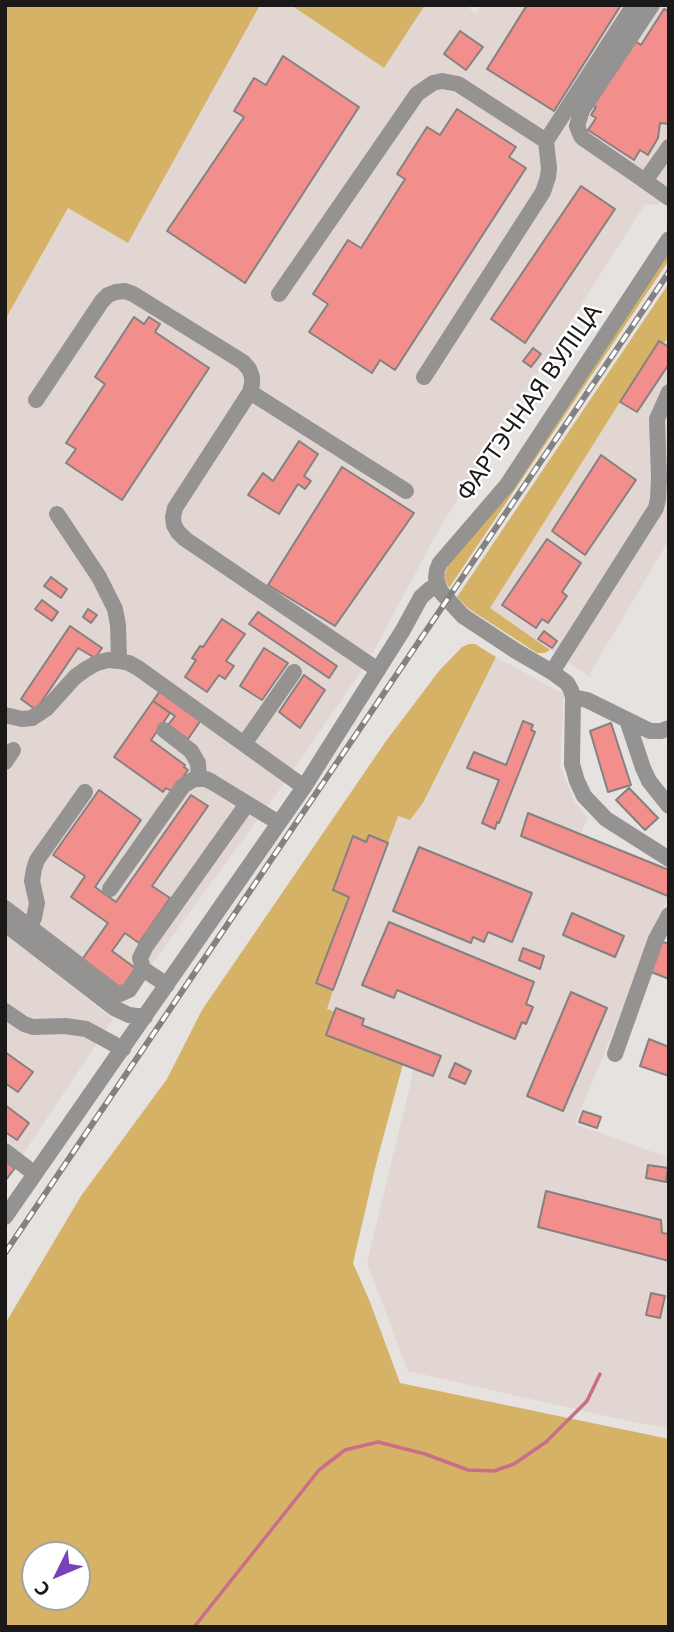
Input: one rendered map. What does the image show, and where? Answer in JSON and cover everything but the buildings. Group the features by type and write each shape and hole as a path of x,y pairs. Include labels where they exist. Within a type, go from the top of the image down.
{"street":[{"path":"424,377 543,192 549,168 546,141 634,5"},
{"path":"652,5 582,110 577,126 584,139 669,198"},
{"path":"279,294 410,101 425,88 442,81 458,84 546,141"},
{"path":"645,181 669,147"},
{"name":"ФАРТЭЧНАЯ ВУЛІЦА","path":"438,585 437,570 440,563 507,485 669,239"},
{"path":"36,400 102,302 108,295 116,292 133,293 243,362 252,377 250,392 175,508 174,525 185,539 378,670"},
{"path":"250,392 407,491"},
{"path":"552,672 656,508 659,478 657,419 669,392"},
{"path":"57,514 99,577 115,610 119,661"},
{"path":"5,1217 304,787 421,597 430,589 438,585 447,600 463,616 566,683 573,697 572,764 584,796 606,819 669,859"},
{"path":"5,715 32,718 47,708 75,677 86,669 108,660 119,661 138,668 304,787"},
{"path":"244,744 294,672"},
{"path":"573,697 587,700 650,731 669,728"},
{"path":"627,720 649,781 669,806"},
{"path":"164,730 191,751 198,763 200,778"},
{"path":"110,889 188,782 200,778 212,782 279,823"},
{"path":"29,926 37,903 33,869 85,792"},
{"path":"167,985 143,969 140,958 247,804"},
{"path":"5,908 115,992 120,994 129,990 143,969"},
{"path":"615,1054 656,939 669,915"},
{"path":"5,925 114,1009 145,1017"},
{"path":"5,1011 33,1027 86,1029 123,1049"},
{"path":"5,1151 35,1174"}],"shaded area":[{"path":"5,5 260,5 128,243 68,208 5,320"},
{"path":"260,5 291,5 384,68 425,5 465,5 476,13 482,5 669,5 669,188 657,205 645,204 439,529 376,647 355,680 285,782 122,1005 5,915 5,320 68,208 128,243"},
{"path":"291,5 425,5 384,68"},
{"path":"669,249 669,260 449,588 444,576 450,561"},
{"path":"669,283 669,336 620,402 490,608 550,650 537,653 469,609 457,597"},
{"path":"669,336 669,540 591,671 590,677 489,608 620,402"},
{"path":"469,644 475,644 496,657 423,803 410,820 398,816 388,843 369,836 366,842 353,837 333,890 349,897 316,983 333,990 327,1009 335,1012 403,1064 353,1263 400,1383 669,1439 669,1627 5,1627 5,1324 81,1196 167,1079 202,1010 386,741 439,671 462,647"},
{"path":"496,657 564,694 560,766 574,801 588,818 580,834 669,870 669,895 575,1124 669,1158 669,1428 408,1371 367,1263 414,1069 326,1035 334,1012 327,1010 316,983 349,897 333,890 353,836 369,835 398,815 410,819 423,803"},
{"path":"5,934 113,1019 5,1181"}],"waterway":[{"path":"194,1627 319,1470 345,1450 378,1442 425,1454 468,1470 494,1471 514,1464 546,1442 587,1401 600,1374"}],"railway":[{"path":"5,1253 669,272"}]}
